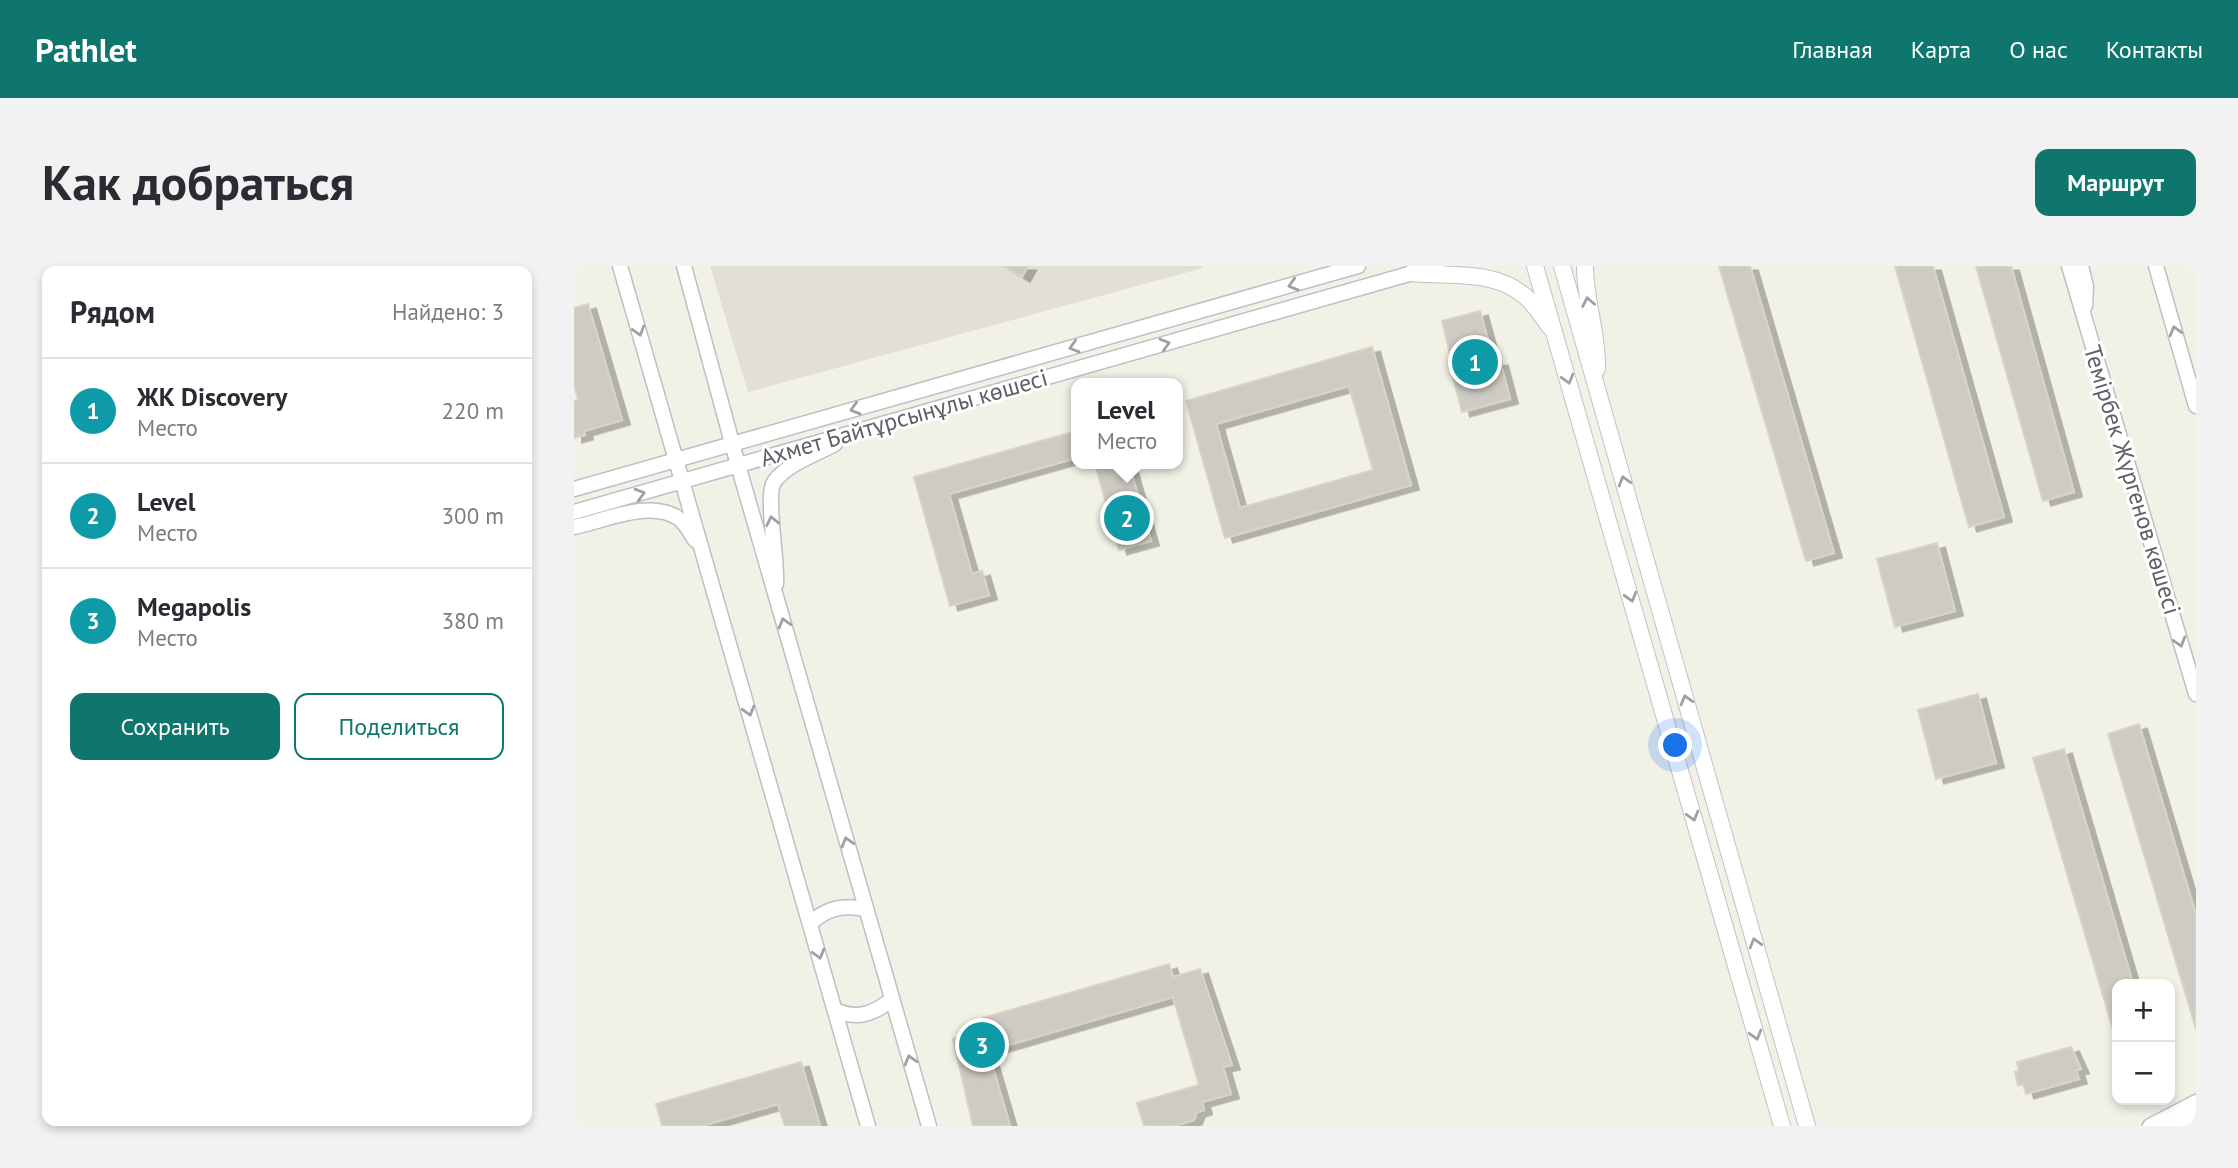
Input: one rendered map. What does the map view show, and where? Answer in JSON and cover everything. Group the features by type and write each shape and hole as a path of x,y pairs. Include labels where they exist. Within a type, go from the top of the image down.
{"main road":[{"path":"1535,266 1782,1126"},
{"path":"1562,266 1807,1124"},
{"path":"1585,266 1585,288 1597,345 1596,386"},
{"path":"1412,273 1497,279 1526,298 1555,333"},
{"path":"1775,1126 1777,1107"},
{"path":"2159,1126 2196,1115"}],"street":[{"path":"620,266 868,1126"},
{"path":"684,266 738,465 929,1126"},
{"name":"Ахмет Байтұрсынұлы көшесі","path":"574,489 1358,266"},
{"name":"Ахмет Байтұрсынұлы көшесі","path":"574,512 1437,266"},
{"name":"Темірбек Жүргенов көшесі","path":"2069,266 2196,694"},
{"path":"2081,266 2086,286 2084,318"},
{"path":"2148,266 2154,287 2167,303"},
{"path":"2157,266 2196,405"},
{"path":"775,594 778,562 769,497 773,483 806,459 864,429"},
{"path":"574,527 638,511 657,512 678,518 702,549"},
{"path":"810,924 818,916 838,907 866,909"},
{"path":"835,1010 856,1016 871,1013 892,999"},
{"path":"2150,1126 2196,1102"}],"shaded area":[{"path":"710,266 1203,266 1203,268 748,392"}],"building":[{"path":"1003,266 1028,266 1022,277"},
{"path":"1719,266 1750,266 1834,553 1806,561"},
{"path":"1895,266 1933,266 2004,517 1969,527"},
{"path":"1976,266 2011,266 2074,492 2043,501"},
{"path":"588,304 622,420 584,431 585,435 574,438 574,401 578,400 574,384 574,308"},
{"path":"1480,311 1494,362 1500,361 1510,399 1462,412 1452,373 1459,371 1455,357 1451,358 1442,321"},
{"path":"1372,347 1411,485 1225,538 1186,401","holes":["1349,386 1373,470 1240,508 1216,424"]},
{"path":"1071,432 1071,459 949,494 972,574 982,571 989,595 950,606 914,477"},
{"path":"1096,469 1130,469 1151,541 1119,550"},
{"path":"1937,543 1955,611 1895,627 1877,559"},
{"path":"1978,694 1996,763 1936,779 1918,710"},
{"path":"2139,724 2196,915 2196,1029 2108,734"},
{"path":"2064,749 2132,979 2112,979 2112,1026 2033,758"},
{"path":"1169,964 1173,977 1200,969 1232,1065 1223,1067 1231,1094 1202,1102 1204,1110 1197,1112 1194,1120 1175,1126 1144,1126 1137,1103 1199,1085 1173,997 988,1051 1010,1126 973,1126 953,1039 981,1031 979,1024 985,1022 983,1018"},
{"path":"2071,1047 2081,1069 2076,1070 2079,1079 2026,1094 2023,1084 2018,1086 2015,1072 2019,1071 2017,1062"},
{"path":"801,1062 820,1126 785,1126 778,1104 702,1126 662,1126 656,1104"}],"place":[{"name":"ЖК Discovery","path":"1475,362"},
{"name":"Level","path":"1127,518"},
{"name":"Megapolis","path":"982,1045"}]}
